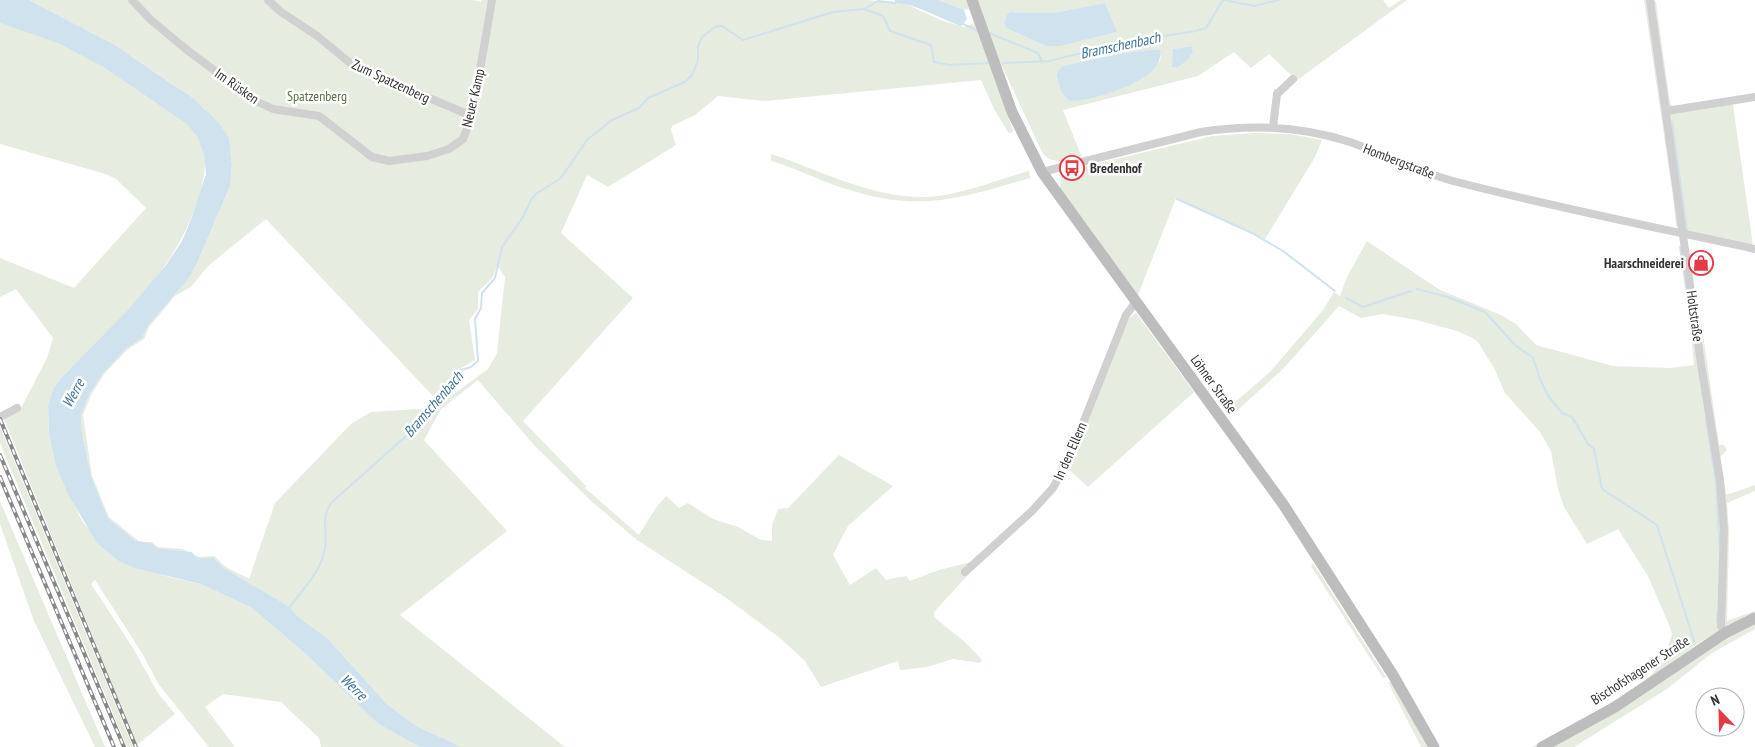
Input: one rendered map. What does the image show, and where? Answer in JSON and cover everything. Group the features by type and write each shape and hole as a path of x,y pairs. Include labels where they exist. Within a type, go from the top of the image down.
{"main road":[{"name":"Löhner Straße","path":"972,0 1015,120 1042,172 1283,504 1320,558 1413,707 1434,747"},
{"name":"Bischofshagener Straße","path":"1542,747 1638,693 1725,633 1755,618"}],"street":[{"name":"Im Rüsken","path":"132,0 151,20 187,50 254,100 274,109 319,116 380,161"},
{"name":"Zum Spatzenberg","path":"268,0 281,12 316,35 355,67 472,116"},
{"name":"Neuer Kamp","path":"380,161 414,159 449,149 463,139 472,116 492,0"},
{"name":"Holtstraße","path":"1650,0 1720,480 1724,529 1721,626 1725,633"},
{"path":"1273,127 1277,94 1293,79"},
{"path":"1666,111 1755,98"},
{"name":"Hombergstraße","path":"1042,172 1201,132 1230,128 1273,127 1324,135 1452,180 1684,235 1755,248"},
{"name":"In den Ellern","path":"965,572 1032,511 1053,488 1070,456 1126,315 1136,302"},
{"path":"0,417 17,408"}],"green space":[{"name":"Spatzenberg","path":"29,0 473,0 481,2 482,0 866,0 904,3 943,21 965,27 974,23 969,9 964,10 939,0 1383,0 1389,8 1401,0 1407,0 1289,86 1278,100 1278,118 1270,119 1274,88 1277,90 1292,76 1269,54 1251,68 1234,52 1198,76 1063,110 1082,158 1055,161 1042,152 1002,66 990,65 1013,131 1011,133 1008,132 994,109 981,80 765,101 718,96 695,115 672,126 671,130 676,145 608,187 587,175 561,233 633,298 523,421 586,486 585,488 639,535 655,509 666,496 679,508 688,503 713,519 738,527 761,540 772,541 772,525 778,509 788,508 839,455 893,486 848,526 833,555 850,585 876,568 886,580 906,576 910,581 939,570 971,562 1049,490 1063,464 1122,318 1128,319 1136,313 1194,392 1088,487 1067,468 1044,503 978,564 934,612 934,617 966,643 982,660 980,663 953,659 927,667 900,670 898,661 821,687 805,661 780,638 725,597 637,540 590,500 534,445 478,380 441,409 424,440 507,531 400,615 565,747 462,747 416,726 387,704 327,638 297,616 290,607 224,568 214,558 198,558 194,554 199,557 214,556 226,567 249,579 275,503 351,424 371,412 418,409 429,412 488,369 497,353 505,277 497,265 493,277 478,292 478,309 469,320 475,360 458,370 433,396 266,219 208,266 191,287 175,296 149,327 144,339 128,349 105,373 92,393 83,415 92,476 109,517 139,541 136,541 108,518 91,476 81,428 81,415 90,393 104,372 127,348 142,338 148,326 189,278 230,186 232,165 229,139 204,108 115,45","holes":["1105,3 1116,32 1061,46 1046,46 1006,28 1004,24 1007,14 1010,12 1053,13","1192,46 1193,52 1188,60 1177,68 1173,67 1173,49","1160,50 1160,61 1153,70 1141,79 1110,93 1070,101 1064,96 1056,74 1062,66 1124,53"]},
{"path":"1644,0 1655,0 1656,2 1670,104 1675,107 1732,98 1753,245 1690,233 1676,226"},
{"path":"0,23 58,42 100,64 179,117 193,130 204,152 205,167 199,196 189,224 175,249 142,295 61,378 53,389 48,405 49,434 56,466 82,521 117,560 169,577 201,584 252,608 308,656 377,723 419,747 321,747 319,738 281,702 223,694 205,707 235,747 209,747 159,685 142,653 95,580 91,584 133,648 158,693 175,714 137,745 4,419 21,408 47,358 53,338 16,289 0,297 0,258 74,288 146,208 116,179 106,174 0,144"},
{"path":"1255,133 1290,134 1322,140 1315,157 1265,239 1176,198 1138,295 1060,188 1061,178 1070,170 1212,136"},
{"path":"771,154 865,188 905,196 925,197 951,194 1029,171 1030,178 959,197 916,201 894,200 870,196 834,185 771,161"},
{"path":"1367,241 1440,290 1501,315 1516,324 1536,345 1613,366 1670,368 1694,365 1689,313 1700,314 1719,445 1724,445 1727,450 1720,457 1726,495 1755,485 1755,491 1727,503 1729,531 1727,621 1755,611 1755,629 1712,653 1667,689 1574,747 1532,747 1625,694 1670,665 1713,633 1646,680 1654,672 1666,653 1672,634 1648,576 1618,529 1587,544 1564,507 1558,489 1551,451 1540,432 1505,393 1494,368 1478,342 1471,337 1454,330 1412,319 1382,314 1361,318 1339,306 1283,369 1231,416 1226,410 1271,371 1323,310 1334,292 1340,296 1348,275"},
{"path":"0,427 133,747 127,747 0,443"},
{"path":"0,501 105,747 95,747 34,621 0,524"},
{"path":"144,542 152,542 158,547 183,549 188,552 157,548 152,543"},
{"path":"1313,563 1386,677 1383,678 1311,566"},
{"path":"1388,682 1393,683 1427,747 1421,747"}],"water":[{"name":"Werre","path":"0,0 29,0 115,45 194,99 218,122 229,138 232,165 230,186 189,278 148,326 142,338 127,348 104,372 90,393 81,415 81,428 91,476 108,518 136,541 152,543 157,548 191,552 198,558 214,558 224,568 290,607 297,616 327,638 387,704 416,726 462,747 419,747 377,723 308,656 252,608 201,584 134,568 117,560 97,543 69,496 56,466 49,434 48,405 53,389 61,378 128,310 166,265 182,241 206,174 204,154 198,138 187,124 102,66 58,43 0,23"},
{"path":"895,0 939,0 964,10 967,19 961,26 919,8 895,3"},
{"path":"1105,3 1117,32 1061,46 1046,46 1006,28 1004,24 1007,14 1010,12 1053,13"},
{"path":"1192,46 1193,52 1188,60 1177,68 1172,67 1173,49"},
{"path":"1160,50 1161,53 1157,65 1149,74 1128,86 1103,95 1070,101 1060,89 1056,74 1062,66 1124,53"}],"waterway":[{"name":"Bramschenbach","path":"1003,63 1049,61 1131,41 1196,31 1206,28 1223,0"},
{"name":"Bramschenbach","path":"1224,0 1254,6 1279,0"},
{"path":"864,9 878,1 895,3"},
{"name":"Bramschenbach","path":"289,608 320,565 326,542 325,520 331,503 423,421 458,371 471,367 478,361 475,319 481,308 482,293 495,278 502,247 523,217 531,200 536,194 561,178 587,140 612,120 639,108 648,98 685,82 692,75 698,60 698,47 702,37 715,27 722,26 743,40 833,12 864,9 883,16 890,31 931,45 934,62 950,65 989,63"},
{"path":"961,23 976,30"},
{"path":"989,33 1038,53 1042,62"},
{"path":"1660,48 1669,105"},
{"path":"1672,122 1687,230"},
{"path":"1177,199 1252,233 1283,251 1335,291"},
{"path":"1680,247 1687,293"},
{"path":"1417,289 1448,297 1485,312 1515,345 1533,358 1541,382 1549,397 1562,413 1572,417 1588,444 1594,449 1602,489 1657,525 1694,641"},
{"path":"1346,298 1363,307 1411,291"},
{"path":"1706,419 1716,482 1720,553"},
{"path":"1717,622 1718,612"}],"railway":[{"path":"0,419 136,747"},
{"path":"0,455 124,747"},
{"path":"0,477 114,747"}],"place":[{"name":"Bredenhof","path":"1072,168"},
{"name":"Haarschneiderei","path":"1701,263"}]}
